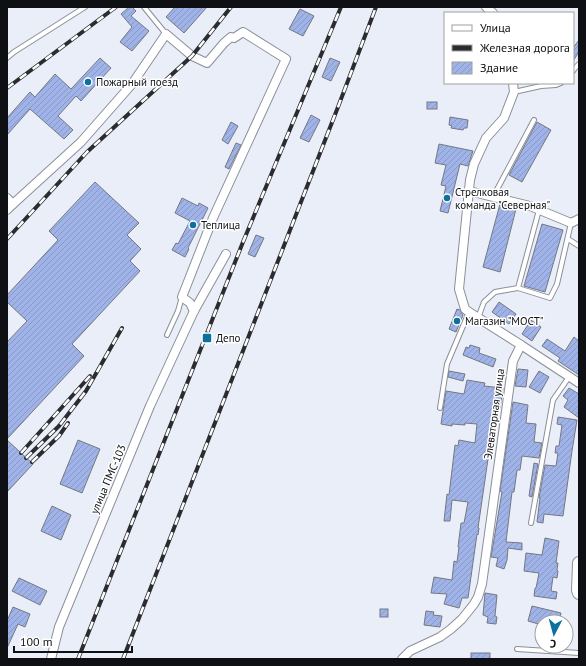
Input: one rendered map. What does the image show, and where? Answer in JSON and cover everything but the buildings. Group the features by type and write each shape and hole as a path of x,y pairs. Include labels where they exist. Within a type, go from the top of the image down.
{"main road":[{"path":"579,563 579,591"}],"street":[{"path":"7,198 10,207 81,142 132,84 166,34 192,56 208,63 224,43 231,37 234,38 243,32 286,59 213,218 182,297 190,303 194,311"},
{"path":"513,84 514,92 504,118 486,138 474,164 470,180 459,288 465,309 579,383"},
{"path":"469,191 530,206 571,223 579,218"},
{"name":"улица ПМС-103","path":"50,659 59,627 150,406 194,311 226,254"},
{"name":"Элеваторная улица","path":"402,659 410,651 440,637 451,629 462,619 478,597 482,584 513,361 521,345"}],"lane":[{"path":"7,58 85,7"},
{"path":"144,7 166,34"},
{"path":"514,92 558,84"},
{"path":"493,197 534,120"},
{"path":"518,288 539,210"},
{"path":"478,318 484,302 495,292 518,288 550,298 557,284 571,223"},
{"path":"568,238 579,246"},
{"path":"167,335 178,311 182,297"},
{"path":"440,408 447,364 469,312"},
{"path":"531,523 553,400 569,377"},
{"path":"517,649 579,653"}],"railway":[{"path":"7,88 116,7"},
{"path":"7,239 87,152 192,56 231,7"},
{"path":"78,659 243,242 341,7"},
{"path":"123,659 376,7"},
{"path":"26,458 59,426 86,391 122,328"},
{"path":"21,453 90,376"},
{"path":"32,462 59,436 68,423"}],"place":[{"name":"Пожарный поезд","path":"88,82"},
{"name":"Стрелковая команда \"Северная\"","path":"447,198"},
{"name":"Теплица","path":"193,225"},
{"name":"Магазин \"МОСТ\"","path":"457,321"},
{"name":"Депо","path":"207,338"}]}
